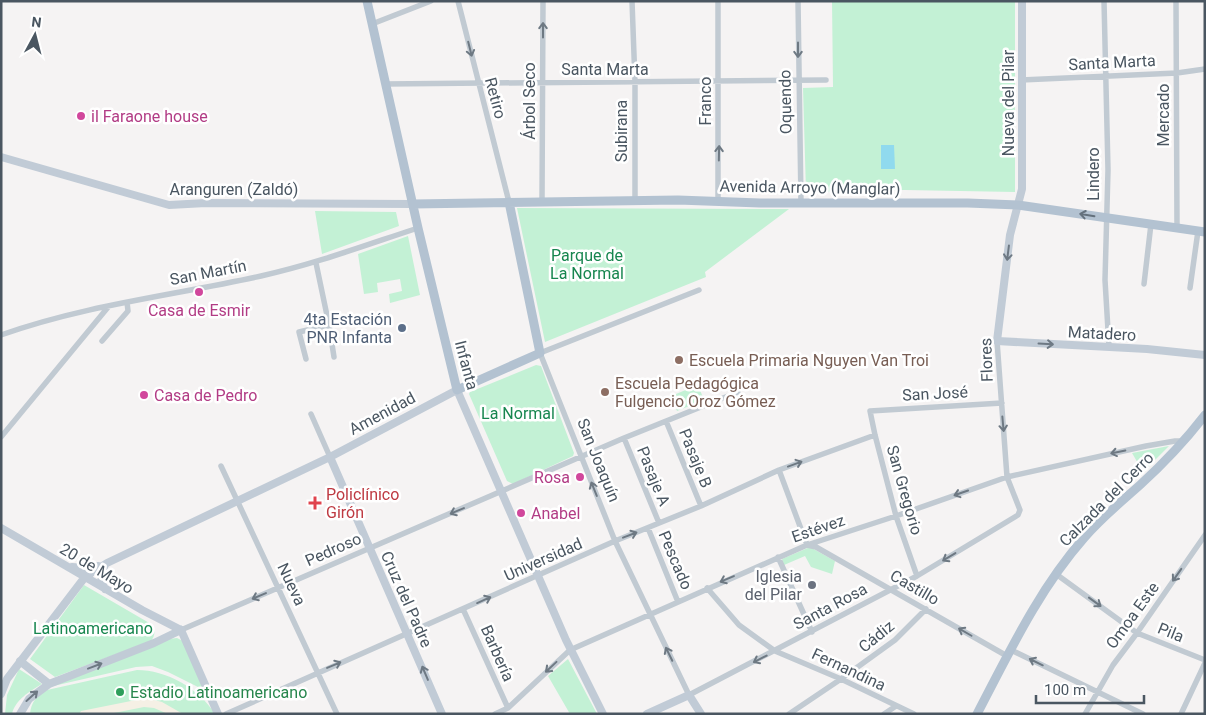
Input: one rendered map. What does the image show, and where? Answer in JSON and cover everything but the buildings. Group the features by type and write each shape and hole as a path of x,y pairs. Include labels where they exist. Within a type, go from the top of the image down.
{"main road":[{"name":"Infanta","path":"368,1 385,84 457,390 570,650 603,714"},
{"name":"Nueva del Pilar","path":"1018,205 1022,189 1022,1"},
{"name":"Aranguren (Zaldó)","path":"1,157 169,205 413,204"},
{"name":"Avenida Arroyo (Manglar)","path":"413,204 635,200 801,203 968,203 1018,205 1201,232"},
{"name":"San Joaquín","path":"510,202 540,353"},
{"name":"Flores","path":"997,341 1010,235 1018,205"},
{"name":"Matadero","path":"997,341 1156,349 1205,355"},
{"name":"Amenidad","path":"1,694 7,679 85,577 107,563 330,457 457,390 540,353"},
{"name":"Calzada del Cerro","path":"978,714 1009,653 1056,574 1093,528 1159,467 1205,415"},
{"name":"Cruz del Padre","path":"330,457 442,714"},
{"name":"20 de Mayo","path":"1,528 105,590 181,630"},
{"path":"63,564 86,568 107,563"},
{"path":"105,590 101,575 107,563"},
{"path":"154,643 161,637 163,631 159,620"},
{"path":"181,630 218,714"},
{"name":"Pedroso","path":"20,714 29,698 49,684 154,643 181,630"},
{"path":"20,661 49,684"},
{"name":"San Joaquín","path":"689,695 701,714"},
{"name":"Santa Rosa","path":"647,714 689,695"}],"street":[{"path":"372,24 431,1"},
{"name":"Retiro","path":"458,1 510,202"},
{"name":"Árbol Seco","path":"542,201 543,1"},
{"name":"Subirana","path":"632,1 635,82 635,200"},
{"name":"Franco","path":"718,1 718,201"},
{"name":"Oquendo","path":"798,1 801,203"},
{"name":"Lindero","path":"1104,1 1108,170 1105,280 1109,347"},
{"name":"Mercado","path":"1176,1 1178,73 1177,228"},
{"name":"Santa Marta","path":"1021,80 1178,73 1205,70"},
{"name":"Santa Marta","path":"385,84 826,80"},
{"path":"1144,284 1151,224"},
{"name":"San Martín","path":"1,335 71,314 261,276 316,263 418,228"},
{"path":"1190,288 1201,232"},
{"path":"316,263 334,357"},
{"name":"Amenidad","path":"540,353 699,290"},
{"path":"102,341 128,311 127,302"},
{"path":"1,437 109,306"},
{"path":"306,359 299,332 329,325"},
{"name":"Flores","path":"997,341 1007,477 1020,513"},
{"name":"San Joaquín","path":"540,353 615,541 689,695"},
{"name":"Pedroso","path":"181,630 624,438 738,392"},
{"name":"San José","path":"870,411 1002,403"},
{"name":"San Gregorio","path":"870,411 874,435 896,516 917,576"},
{"name":"Cruz del Padre","path":"311,414 330,457"},
{"name":"Pasaje B","path":"666,421 701,506"},
{"name":"Universidad","path":"226,714 317,672 538,577 615,541 701,506 779,470 874,435"},
{"name":"Pasaje A","path":"624,438 659,524"},
{"name":"Estévez","path":"495,714 508,708 570,650 806,545 1007,477 1146,446 1183,441"},
{"name":"Nueva","path":"221,466 336,714"},
{"path":"779,470 806,545"},
{"name":"Santa Rosa","path":"689,695 917,576 1020,513"},
{"name":"Pescado","path":"648,528 678,602"},
{"name":"Omoa Este","path":"1085,714 1113,665 1205,535"},
{"name":"Castillo","path":"806,545 816,547 1009,653 1142,714"},
{"path":"778,558 812,632"},
{"name":"Pila","path":"1056,574 1137,633 1205,662"},
{"name":"Fernandina","path":"706,588 739,625 775,651 841,679 914,714"},
{"name":"Barbería","path":"463,609 508,708"},
{"name":"Cádiz","path":"789,714 895,640 926,609"},
{"path":"1181,714 1205,662"},
{"path":"884,714 896,706"}],"green space":[{"path":"832,1 1015,1 1015,192 905,190 806,192 803,88 833,87"},
{"name":"Parque de La Normal","path":"517,208 789,209 705,272 706,277 545,342"},
{"path":"315,211 396,212 399,226 322,254"},
{"path":"408,236 420,295 390,303 389,294 402,291 400,279 377,283 378,292 364,294 358,254"},
{"name":"La Normal","path":"536,365 541,366 574,453 573,456 513,484 507,481 469,394"},
{"path":"698,385 704,400 677,411 671,396"},
{"path":"1169,446 1143,472 1132,453"},
{"path":"810,547 835,561 832,574 811,567 805,556 784,565 782,559"},
{"name":"Latinoamericano","path":"84,585 151,624 154,630 154,637 151,641 55,677 30,659"},
{"path":"177,638 183,641 204,690 152,666 136,667 49,687 169,639"},
{"path":"568,659 597,714 570,714 548,676"},
{"path":"19,669 42,684 16,704 12,714 5,714 7,695"},
{"name":"Estadio Latinoamericano","path":"137,670 159,673 181,682 200,696 215,714 30,714 35,699 47,690"}],"sand":[{"path":"146,698 162,702 183,714 168,714 154,708 144,707 109,714 79,714 81,711"}],"water":[{"path":"881,145 894,145 895,169 881,169"}],"place":[{"name":"il Faraone house","path":"81,116"},
{"name":"Casa de Esmir","path":"199,292"},
{"name":"4ta Estación PNR Infanta","path":"402,328"},
{"name":"Escuela Primaria Nguyen Van Troi","path":"679,360"},
{"name":"Escuela Pedagógica Fulgencio Oroz Gómez","path":"605,392"},
{"name":"Casa de Pedro","path":"144,395"},
{"name":"Rosa","path":"580,477"},
{"name":"Policlínico Girón","path":"315,503"},
{"name":"Anabel","path":"521,513"},
{"name":"Iglesia del Pilar","path":"812,585"},
{"name":"Estadio Latinoamericano","path":"120,692"}]}
